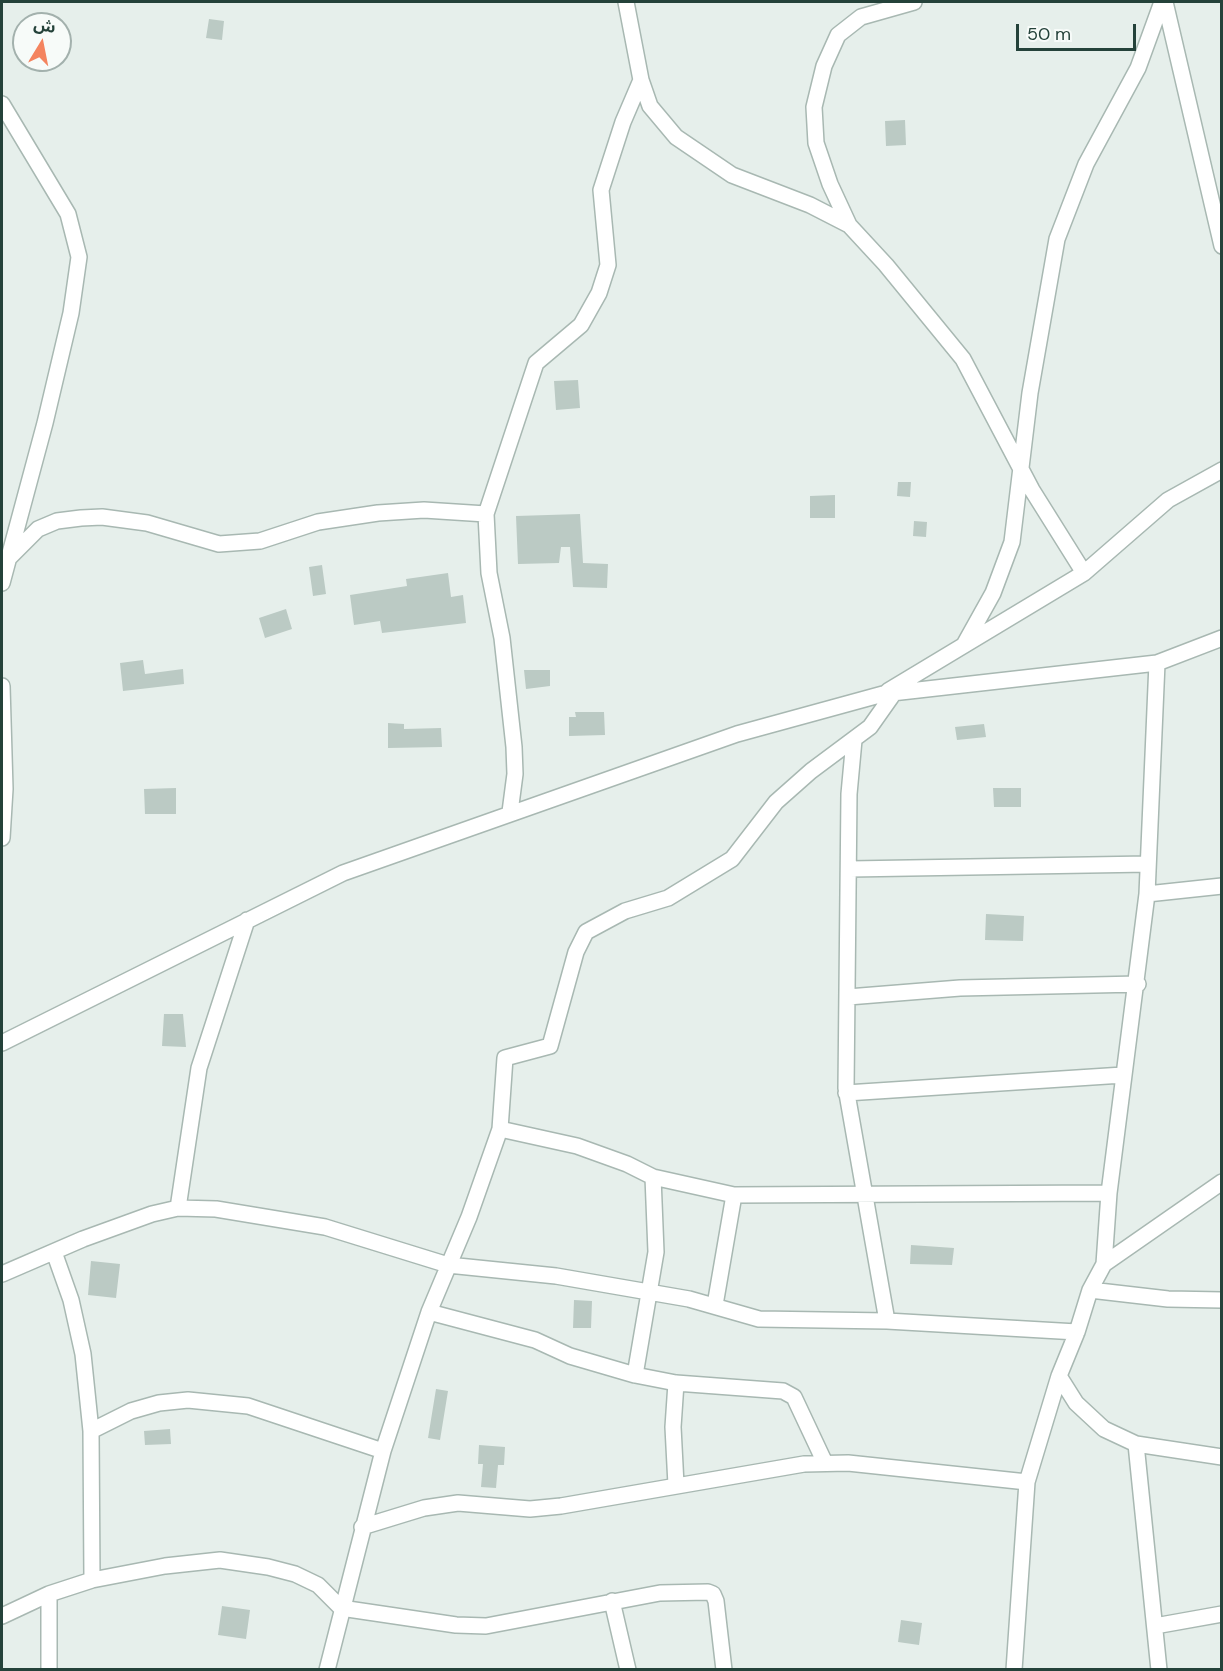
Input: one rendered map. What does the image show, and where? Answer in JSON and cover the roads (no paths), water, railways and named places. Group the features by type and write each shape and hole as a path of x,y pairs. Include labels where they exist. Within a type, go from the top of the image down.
{"street":[{"path":"626,2 641,80 650,106 676,137 732,175 810,205 849,225"},
{"path":"914,2 861,17 838,35 824,66 814,107 816,143 830,184 849,225 886,265 963,359 1020,467 1084,573"},
{"path":"1163,2 1221,246"},
{"path":"964,645 993,593 1011,542 1020,467 1057,238 1086,164 1138,68 1163,2"},
{"path":"510,812 515,774 514,747 502,638 489,573 486,514 536,363 581,325 598,293 608,265 601,190 623,122 641,80"},
{"path":"2,104 68,214 76,236 79,257 70,314 38,453 6,561 2,583"},
{"path":"327,1670 383,1451 429,1312 470,1217 500,1129 505,1058 550,1046 576,952 586,932 626,911 668,898 732,859 776,802 811,771 854,740 884,711 888,694 1084,573 1168,500 1221,470"},
{"path":"6,561 38,529 57,521 81,518 102,517 147,523 219,544 260,541 318,522 378,513 424,510 486,514"},
{"path":"2,532 6,561"},
{"path":"2,1043 343,873 510,812 736,734 888,694 1157,663 1221,638"},
{"path":"1014,1670 1028,1482 1059,1376 1077,1332 1090,1290 1104,1263 1109,1193 1123,1075 1138,984 1147,894 1157,663"},
{"path":"2,686 5,789 2,838"},
{"path":"854,740 849,794 846,1093 866,1193 887,1321"},
{"path":"850,869 1148,864"},
{"path":"1147,894 1221,886"},
{"path":"178,1208 199,1068 247,920"},
{"path":"848,997 960,988 1138,984"},
{"path":"846,1093 1123,1075"},
{"path":"500,1129 577,1146 627,1164 653,1177 734,1196 866,1193 1109,1193"},
{"path":"635,1375 656,1252 653,1177"},
{"path":"1104,1263 1221,1182"},
{"path":"715,1305 734,1196"},
{"path":"2,1274 143,1217 178,1208 216,1209 325,1227 448,1265 556,1276 715,1305 759,1319 887,1321 1077,1332"},
{"path":"54,1252 71,1300 83,1354 91,1431 92,1580"},
{"path":"1090,1290 1168,1299 1221,1300"},
{"path":"429,1312 535,1340 570,1356 635,1375 676,1383 783,1391 795,1397 825,1463"},
{"path":"1059,1376 1076,1402 1104,1428 1136,1444 1221,1457"},
{"path":"676,1383 673,1427 676,1485"},
{"path":"91,1431 131,1411 159,1403 188,1401 248,1406 383,1451"},
{"path":"1136,1444 1159,1670"},
{"path":"362,1527 424,1508 447,1504 530,1509 561,1506 768,1468 825,1463 848,1463 1028,1482"},
{"path":"2,1616 49,1594 92,1580 165,1566 220,1560 268,1567 295,1574 318,1585 341,1608 427,1622 486,1626 660,1593 690,1591 713,1594 724,1670"},
{"path":"49,1594 50,1670"},
{"path":"612,1602 628,1670"},
{"path":"1155,1626 1221,1614"}]}
